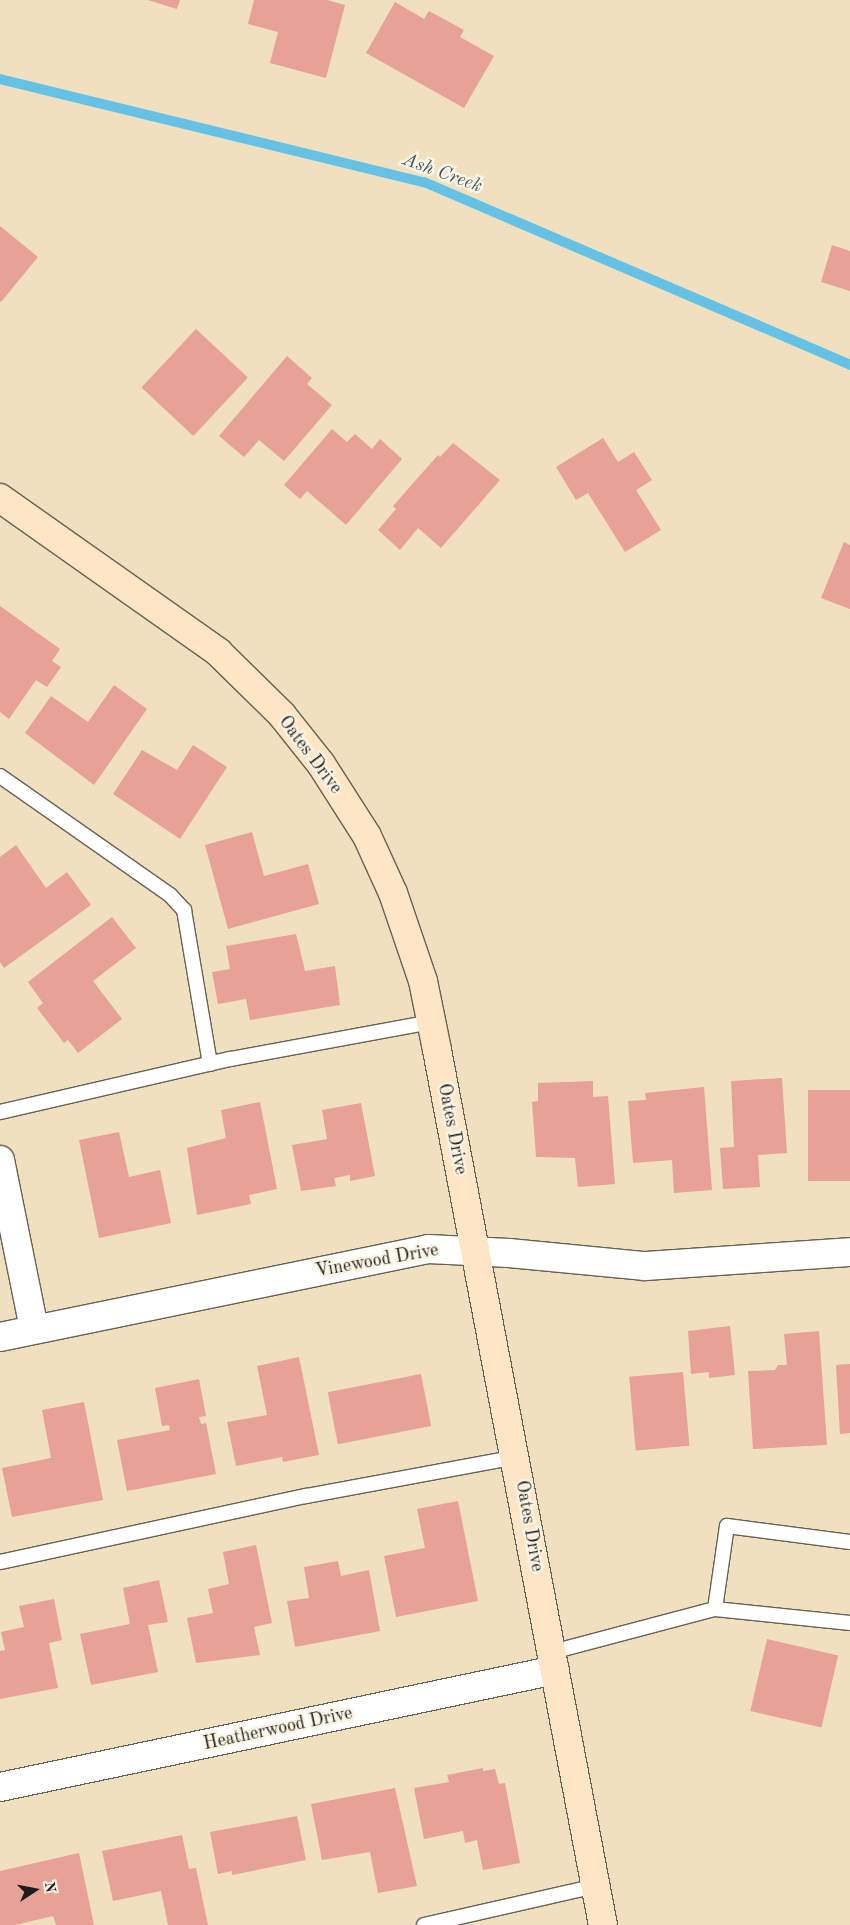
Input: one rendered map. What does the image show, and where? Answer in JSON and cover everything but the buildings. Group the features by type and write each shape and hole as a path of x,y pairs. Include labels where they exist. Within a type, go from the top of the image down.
{"street":[{"name":"Oates Drive","path":"0,498 218,652 282,716 321,764 367,836 393,893 422,981 431,1022 517,1457 603,1925"},
{"path":"0,1160 34,1329"},
{"name":"Vinewood Drive","path":"0,1337 428,1249 476,1250 645,1266 850,1252"},
{"name":"Heatherwood Drive","path":"0,1787 554,1661"}],"lane":[{"path":"0,776 170,895 184,910 210,1064"},
{"path":"0,1112 210,1064 431,1022"},
{"path":"0,1562 306,1496 517,1457"},
{"path":"715,1609 727,1526 850,1542"},
{"path":"554,1661 715,1609 850,1623"},
{"path":"424,1925 596,1886"}],"waterway":[{"name":"Ash Creek","path":"0,79 424,182 850,365"}]}
